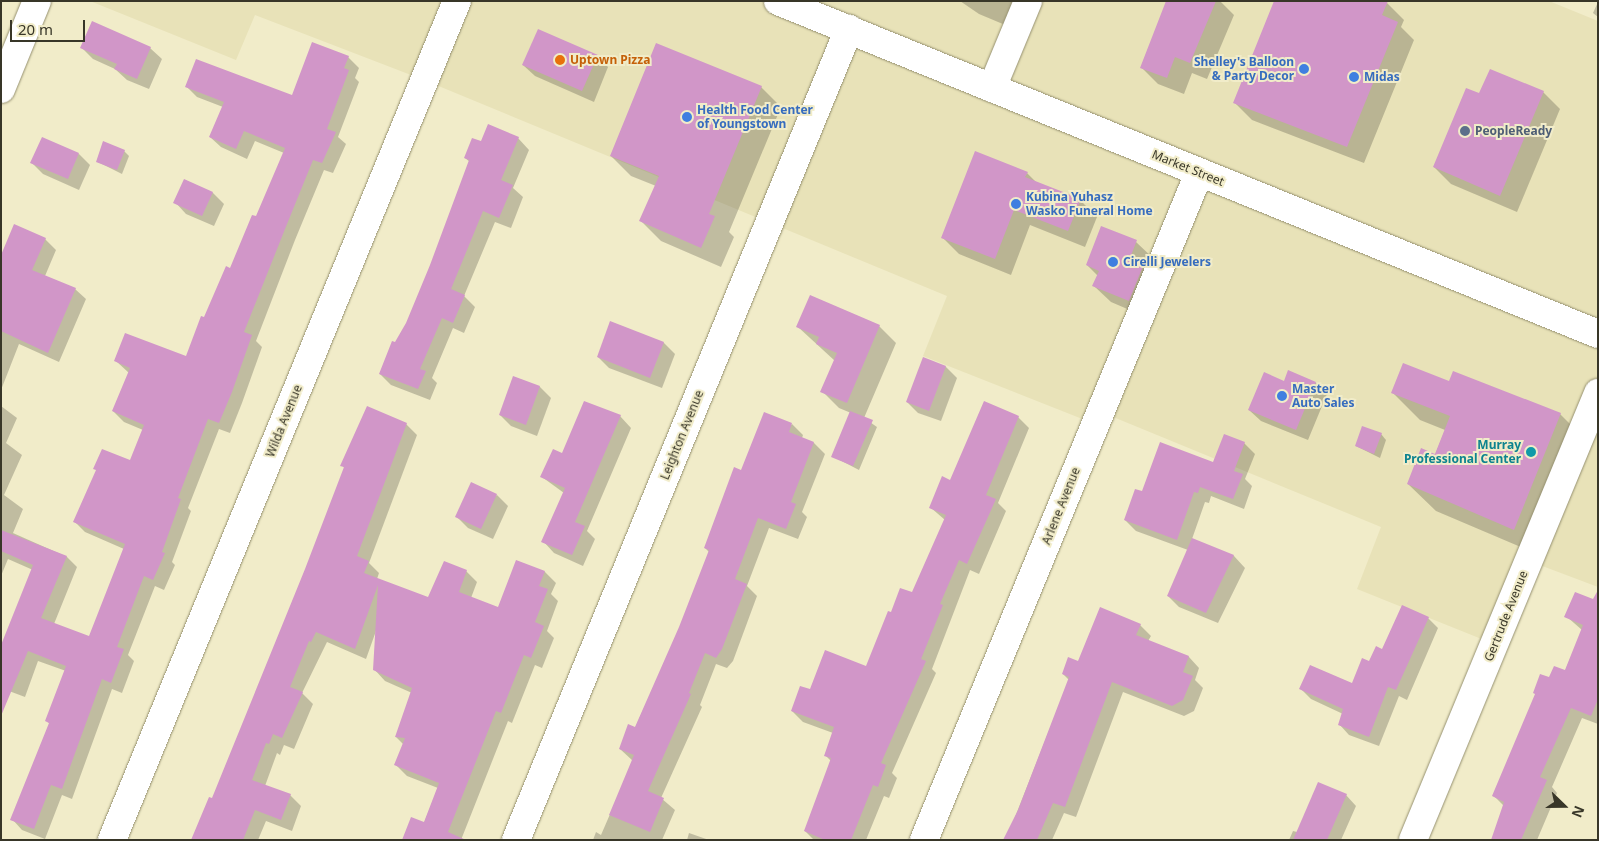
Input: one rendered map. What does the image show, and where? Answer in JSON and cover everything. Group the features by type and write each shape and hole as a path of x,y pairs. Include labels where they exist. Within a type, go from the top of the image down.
{"street":[{"path":"1,89 37,1"},
{"name":"Wilda Avenue","path":"112,840 457,1"},
{"name":"Market Street","path":"778,1 1598,334"},
{"path":"992,88 1028,1"},
{"name":"Leighton Avenue","path":"516,840 849,29"},
{"name":"Arlene Avenue","path":"924,840 1199,172"},
{"name":"Gertrude Avenue","path":"1414,840 1598,393"}],"shaded area":[{"path":"90,1 1549,1 1598,21 1598,587 1529,561 1494,644 1357,589 1381,527 1101,412 1095,424 923,356 947,296 424,80 255,15 236,60"}],"building":[{"path":"1166,1 1216,1 1190,63 1175,57 1167,78 1140,68"},
{"path":"1274,1 1388,1 1382,15 1398,22 1347,147 1233,103"},
{"path":"92,21 151,47 137,79 114,69 117,64 80,48"},
{"name":"Uptown Pizza","path":"538,29 598,55 582,91 522,65"},
{"path":"312,42 349,56 344,68 349,70 327,129 336,132 322,163 313,160 244,332 252,335 232,392 219,423 208,419 178,498 181,499 162,552 165,553 153,580 144,576 117,647 124,649 111,683 102,679 62,789 51,785 34,829 10,820 49,723 45,721 66,666 28,651 1,716 1,645 33,565 1,551 1,530 67,556 41,618 89,636 125,544 73,522 96,470 93,469 102,449 130,460 144,425 112,411 130,368 114,361 125,333 186,356 201,316 204,317 226,266 230,268 252,215 256,216 285,148 244,131 236,149 209,137 224,102 185,87 196,59 292,95"},
{"name":"Health Food Center of Youngstown","path":"656,43 762,86 709,214 715,216 701,248 639,221 659,176 610,156"},
{"path":"1490,69 1544,91 1500,196 1433,167 1466,88 1479,93"},
{"path":"488,124 519,137 501,180 513,185 499,218 483,211 451,289 465,295 453,323 442,318 420,369 426,371 418,389 379,374 392,341 395,342 406,323 430,265 469,160 464,158 472,138 481,141"},
{"path":"42,137 79,153 68,179 30,163"},
{"path":"103,141 125,150 117,170 96,162"},
{"name":"Kubina Yuhasz Wasko Funeral Home","path":"975,151 1028,172 1025,177 1081,199 1068,231 1014,210 995,259 941,238"},
{"path":"184,179 213,192 202,216 173,203"},
{"path":"14,224 46,238 32,270 76,288 48,353 1,331 1,255"},
{"name":"Cirelli Jewelers","path":"1101,226 1137,240 1130,258 1144,264 1129,301 1092,286 1099,271 1086,265"},
{"path":"810,295 880,325 847,403 820,392 837,353 816,344 819,337 796,327"},
{"path":"610,321 664,342 650,378 597,357"},
{"path":"923,357 946,366 929,411 906,402"},
{"name":"Murray Professional Center","path":"1403,363 1449,381 1453,371 1561,413 1514,530 1407,484 1421,448 1435,454 1450,416 1391,393"},
{"name":"Master Auto Sales","path":"1288,370 1316,382 1296,430 1248,410 1264,372 1284,381"},
{"path":"513,376 540,386 526,425 499,415"},
{"path":"584,401 621,415 575,522 585,526 572,555 541,542 565,488 540,477 553,449 562,453"},
{"path":"984,401 1019,416 986,495 996,499 967,564 959,560 940,604 943,605 921,659 926,661 881,763 886,765 878,787 873,785 851,840 825,840 804,831 831,758 824,756 834,727 791,711 800,686 810,689 825,650 866,666 888,611 891,612 900,588 912,592 946,515 929,508 942,476 950,480"},
{"path":"367,406 407,423 357,556 369,561 364,573 428,597 444,561 467,570 459,592 498,607 516,560 545,571 539,586 548,589 535,622 544,626 531,658 524,655 501,713 496,711 448,832 466,840 402,840 411,817 424,822 439,783 394,765 405,738 395,737 412,688 373,670 378,585 355,649 316,632 311,642 309,641 290,687 303,692 282,738 273,734 269,744 266,743 252,780 291,794 281,820 255,810 243,840 191,840 209,797 212,798 305,569 344,467 340,466"},
{"path":"850,411 873,420 853,466 831,457"},
{"path":"764,412 792,423 789,432 814,442 791,502 796,504 786,529 758,518 735,579 747,584 722,649 716,658 705,653 689,693 691,694 648,791 664,798 650,832 609,815 634,755 619,749 628,724 635,727 679,627 709,550 704,548 734,467 741,470"},
{"path":"1362,426 1382,433 1374,454 1355,446"},
{"path":"1224,434 1245,442 1234,471 1243,474 1233,499 1200,487 1198,493 1194,492 1177,540 1124,520 1135,489 1142,491 1160,442 1213,462"},
{"path":"471,482 497,494 481,529 455,517"},
{"path":"1192,538 1234,555 1206,613 1167,596"},
{"path":"1598,590 1598,699 1591,716 1571,708 1540,777 1547,780 1521,840 1491,840 1504,802 1492,796 1535,694 1533,693 1540,674 1549,677 1554,666 1565,670 1583,625 1564,617 1575,592 1593,599"},
{"path":"1402,605 1429,617 1396,690 1388,687 1369,737 1338,725 1343,709 1299,689 1310,665 1352,683 1362,658 1369,661 1376,646 1382,649"},
{"path":"1100,607 1141,624 1136,635 1189,656 1183,672 1193,676 1183,700 1172,706 1112,682 1065,807 1053,803 1037,840 1003,840 1018,810 1069,677 1062,674 1068,657 1078,661"},
{"path":"1318,782 1347,794 1327,840 1293,840"}],"place":[{"name":"Uptown Pizza","path":"560,60"},
{"name":"Shelley's Balloon & Party Decor","path":"1304,69"},
{"name":"Midas","path":"1354,77"},
{"name":"Health Food Center of Youngstown","path":"687,117"},
{"name":"PeopleReady","path":"1465,131"},
{"name":"Kubina Yuhasz Wasko Funeral Home","path":"1016,204"},
{"name":"Cirelli Jewelers","path":"1113,262"},
{"name":"Master Auto Sales","path":"1282,396"},
{"name":"Murray Professional Center","path":"1531,452"}]}
